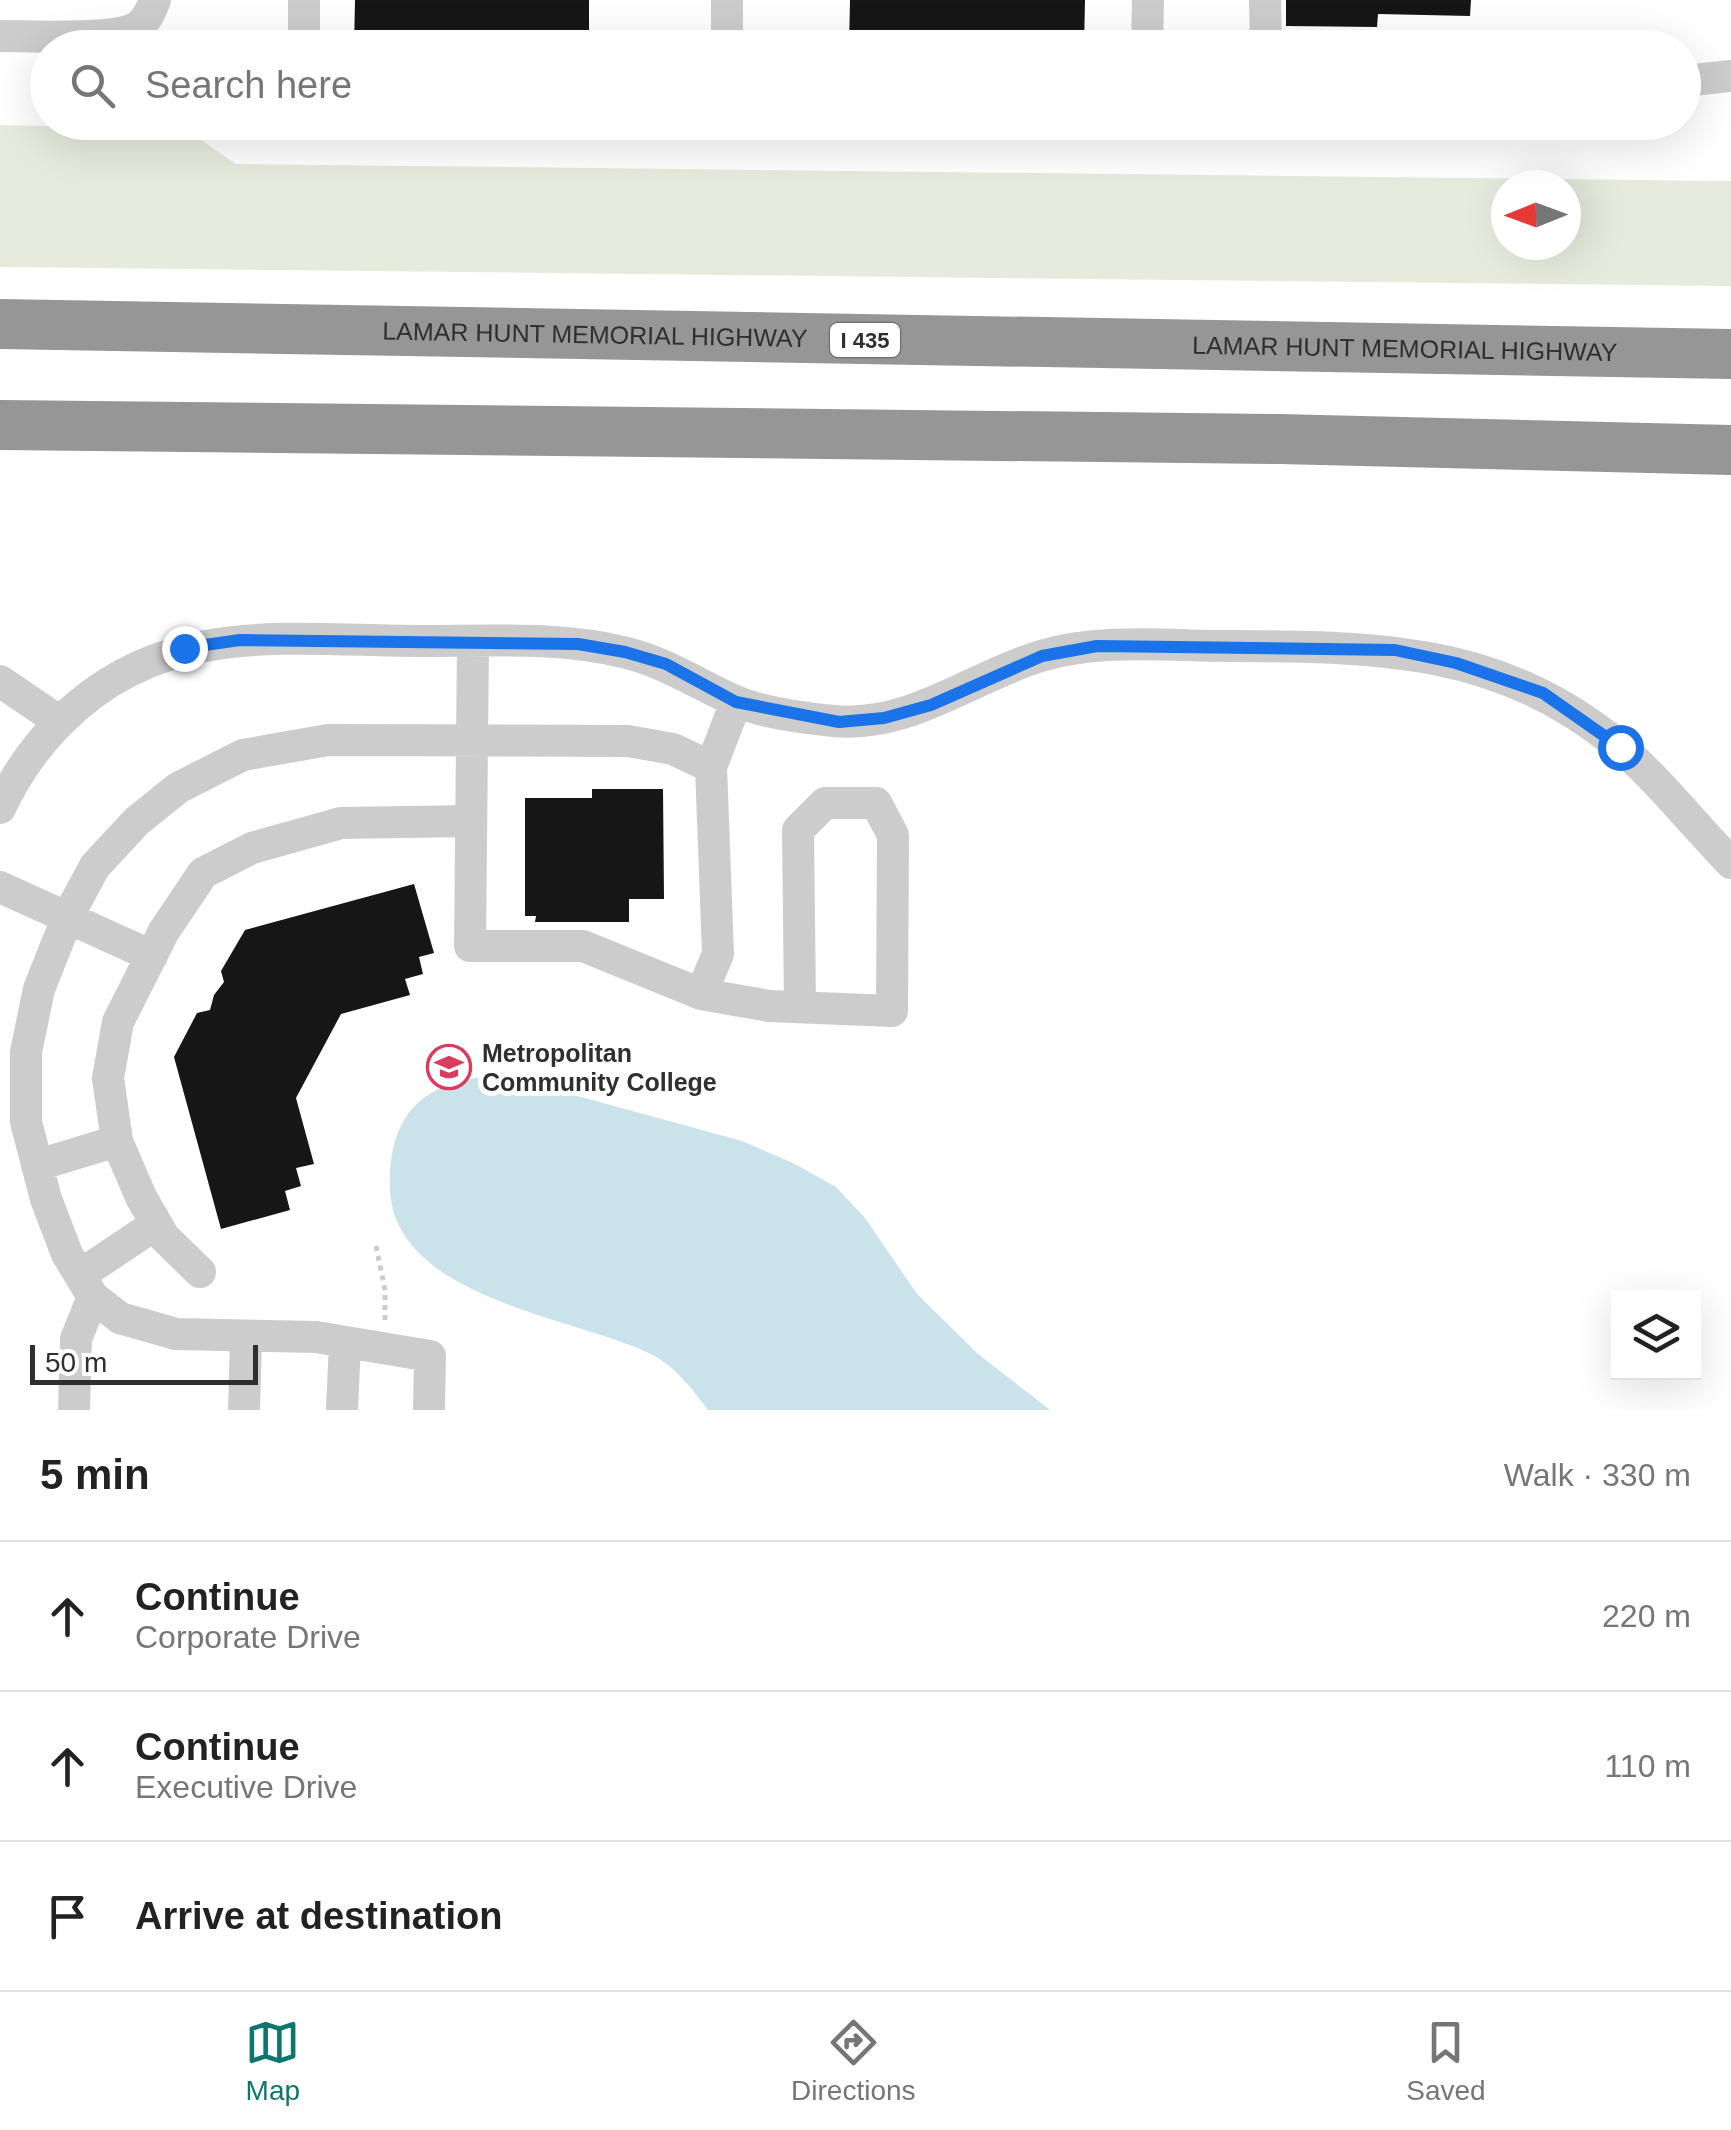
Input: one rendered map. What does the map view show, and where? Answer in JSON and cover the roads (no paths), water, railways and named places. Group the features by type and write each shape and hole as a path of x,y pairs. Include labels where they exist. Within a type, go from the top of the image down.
{"highway":[{"name":"LAMAR HUNT MEMORIAL HIGHWAY","path":"0,324 1731,354"},
{"path":"0,425 1279,439 1731,450"}],"street":[{"path":"128,30 150,14 154,0"},
{"path":"304,0 304,30"},
{"path":"727,0 727,30"},
{"path":"1147,30 1148,0"},
{"path":"1264,0 1265,30"},
{"path":"0,36 30,35"},
{"path":"1701,79 1731,76"},
{"path":"2,797 36,746 82,699 130,668 184,648 240,640 578,644 666,664 736,702 839,722 884,718 931,705 1042,656 1097,646 1395,650 1456,663 1543,693 1620,747 1731,863"},
{"path":"474,641 470,946 583,946 700,994 769,1006 892,1012 893,835 876,803 825,803 798,830 800,1007"},
{"path":"0,682 60,722"},
{"path":"700,994 718,954 711,767 736,702"},
{"path":"429,1410 430,1356 316,1337 176,1334 120,1318 86,1286 67,1254 53,1217 26,1122 26,1052 39,989 68,916 95,866 136,821 178,788 243,755 328,740 628,741 672,749 711,767"},
{"path":"200,1272 164,1237 140,1197 117,1141 108,1078 118,1022 152,956 203,874 252,848 341,823 472,822"},
{"path":"0,887 152,956"},
{"path":"38,1166 117,1141"},
{"path":"74,1410 76,1338 86,1286 156,1224"},
{"path":"244,1410 246,1337"},
{"path":"342,1410 345,1342"}],"water":[{"path":"501,1075 742,1141 836,1187 865,1218 917,1294 978,1354 1050,1410 708,1410 677,1374 655,1356 497,1300 457,1281 423,1257 400,1227 390,1190 392,1152 406,1117 425,1097 461,1081"}],"place":[{"name":"Metropolitan Community College","path":"449,1067"}]}
